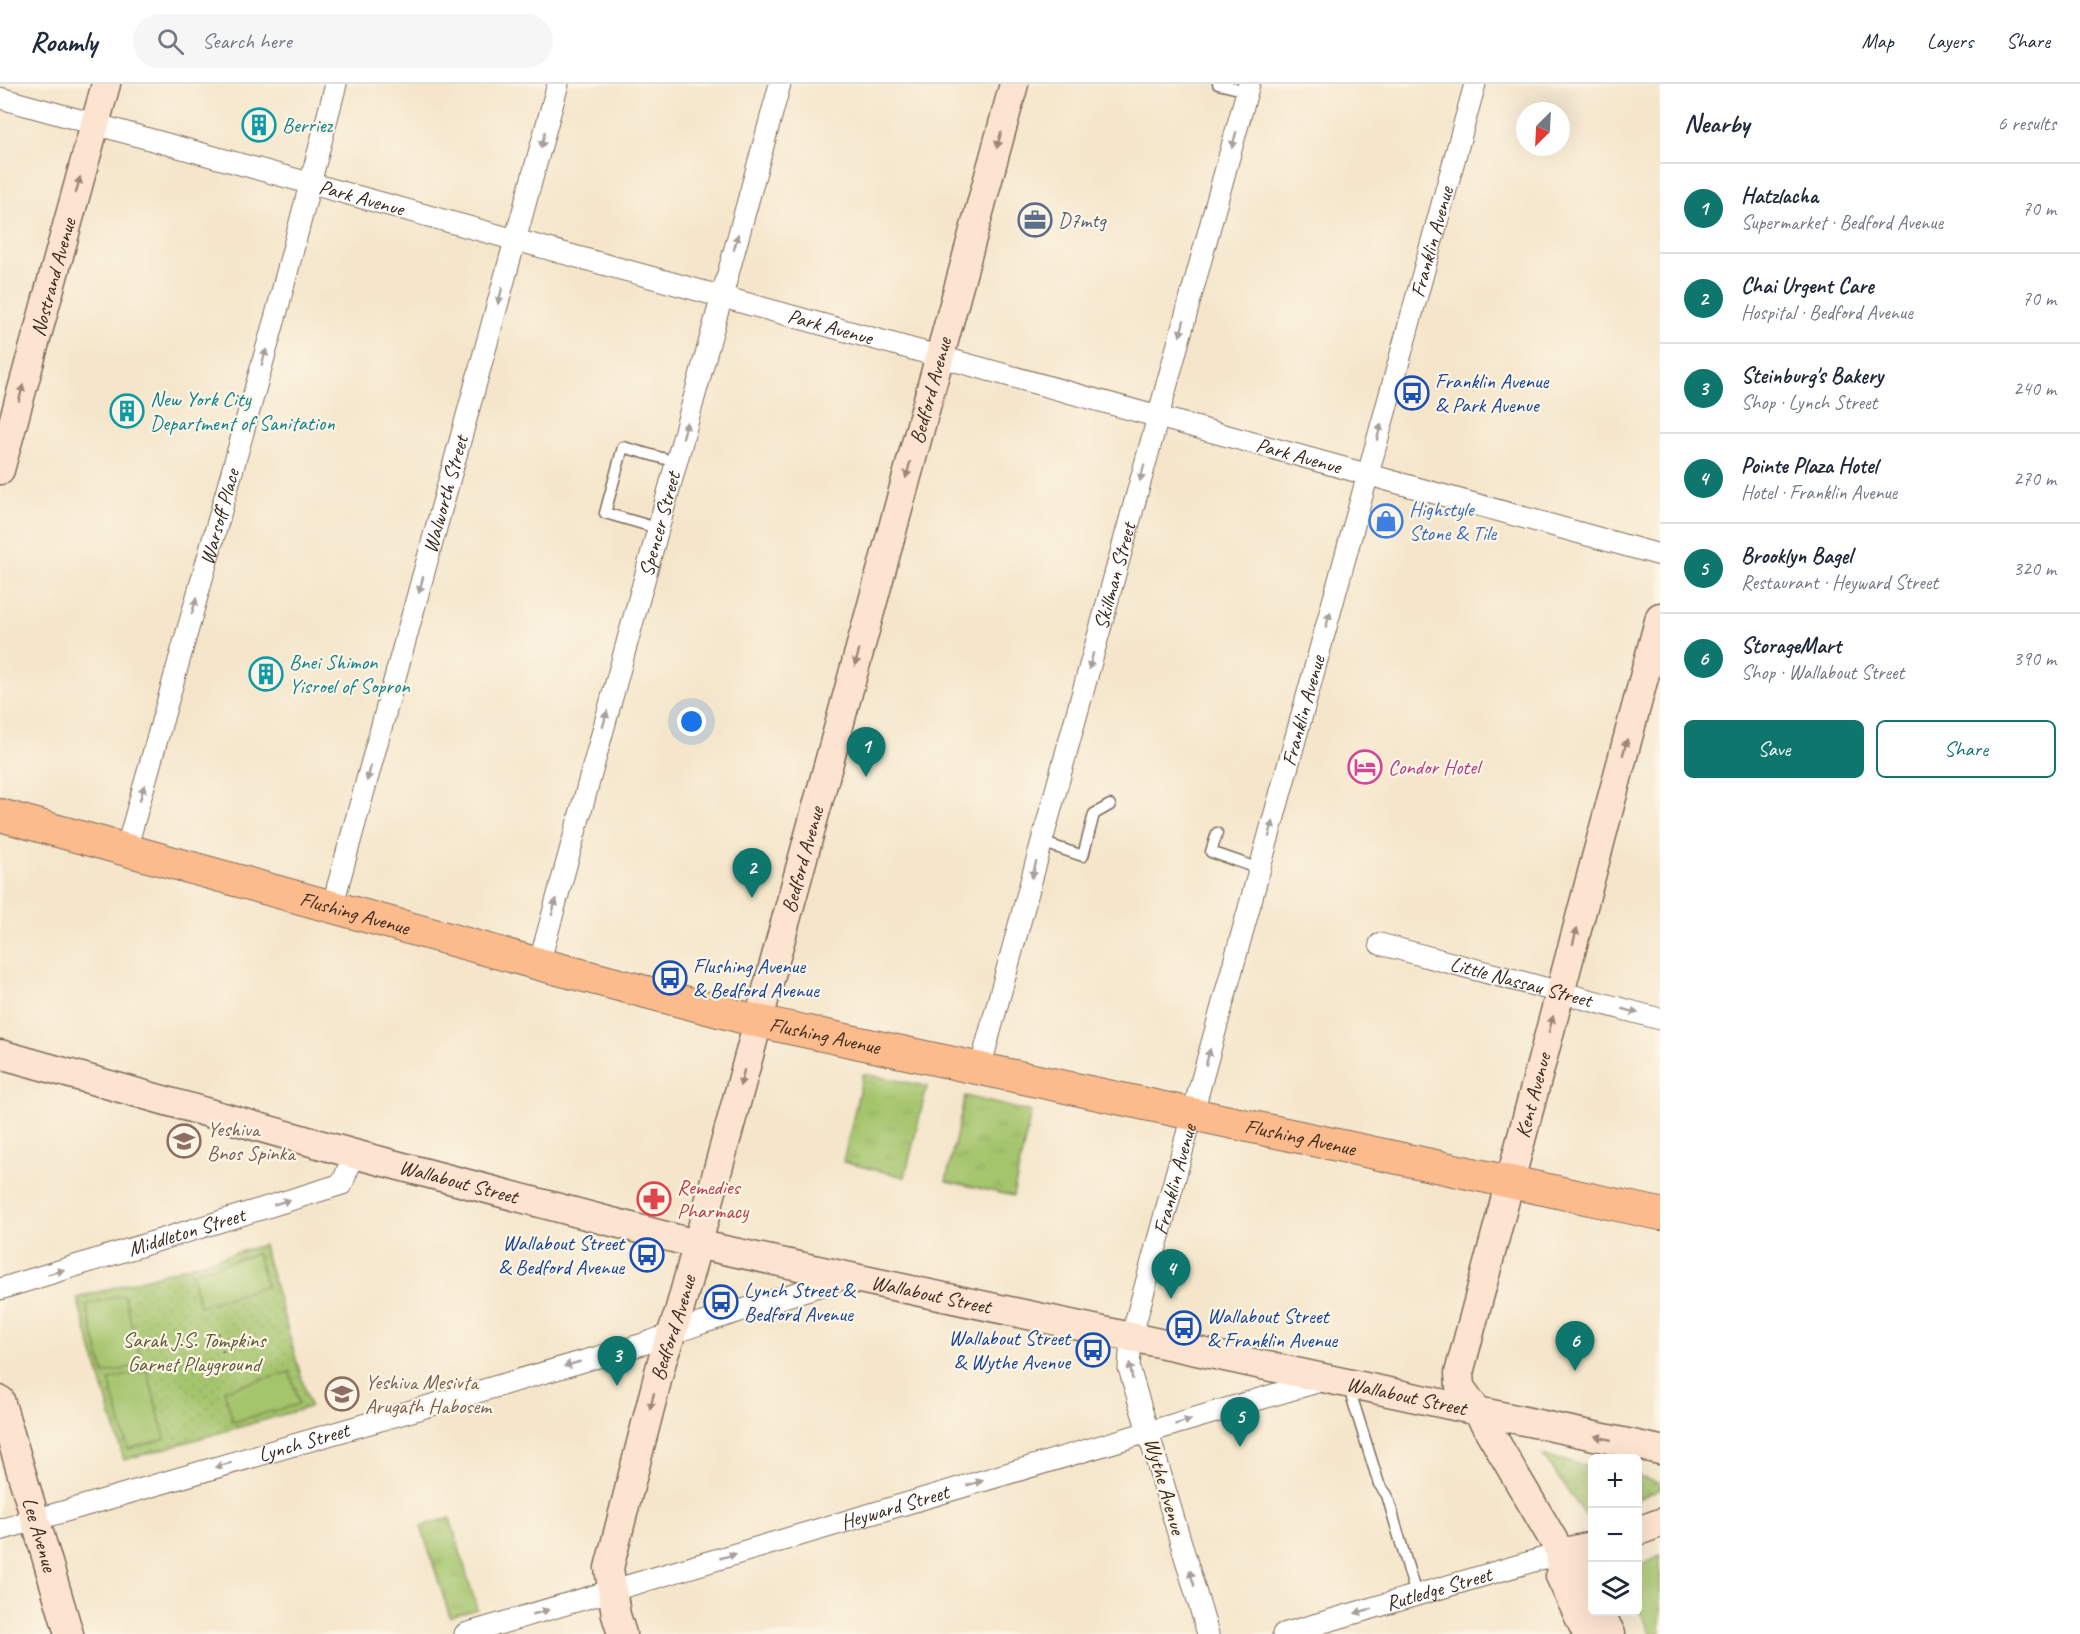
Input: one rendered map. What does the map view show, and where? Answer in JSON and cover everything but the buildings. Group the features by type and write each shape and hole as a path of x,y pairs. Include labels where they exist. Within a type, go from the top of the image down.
{"main road":[{"name":"Nostrand Avenue","path":"0,470 106,84"},
{"name":"Bedford Avenue","path":"622,1634 616,1615 609,1569 662,1361 673,1333 1014,84"},
{"name":"Kent Avenue","path":"1588,1585 1581,1571 1561,1553 1478,1413 1460,1387 1459,1373 1660,616"},
{"name":"Flushing Avenue","path":"0,815 757,1021 1660,1214"},
{"name":"Wallabout Street","path":"0,1054 354,1154 696,1244 1478,1413 1510,1417 1660,1450"},
{"name":"Lee Avenue","path":"0,1400 69,1634"},
{"path":"1642,1530 1660,1523"},
{"path":"1561,1553 1588,1547"},
{"name":"Kent Avenue","path":"1561,1553 1560,1576 1587,1634"},
{"path":"1602,1616 1611,1634"}],"street":[{"name":"Warsoff Place","path":"126,850 277,311 336,84"},
{"name":"Walworth Street","path":"332,907 558,84"},
{"name":"Spencer Street","path":"539,963 780,84"},
{"name":"Franklin Avenue","path":"1131,1338 1475,84"},
{"name":"Skillman Street","path":"980,1068 1248,88"},
{"name":"Park Avenue","path":"0,98 1660,555"},
{"name":"Little Nassau Street","path":"1380,944 1660,1019"},
{"name":"Middleton Street","path":"0,1289 342,1184 354,1154"},
{"name":"Lynch Street","path":"0,1530 643,1344 848,1277"},
{"name":"Wythe Avenue","path":"1131,1338 1129,1368 1209,1634"},
{"name":"Heyward Street","path":"465,1634 1149,1432 1336,1382"},
{"name":"Rutledge Street","path":"1283,1634 1561,1553"}],"lane":[{"path":"1218,84 1248,88"},
{"path":"657,528 605,513 623,447 676,462"},
{"path":"1041,842 1083,856 1094,814 1110,805"},
{"path":"1217,833 1211,852 1260,869"},
{"path":"1336,1382 1379,1484 1387,1495 1416,1595"}],"path":[{"path":"218,1333 223,1352"}],"green space":[{"path":"863,1074 927,1086 905,1177 843,1162"},
{"path":"965,1096 1031,1112 1013,1196 946,1181"},
{"name":"Sarah J.S. Tompkins Garnet Playground","path":"263,1245 310,1407 124,1460 77,1298"},
{"path":"257,1254 267,1286 200,1306 191,1273"},
{"path":"124,1295 142,1364 104,1374 86,1305"},
{"path":"147,1370 165,1439 128,1449 109,1380"},
{"path":"290,1372 299,1404 233,1422 224,1390"},
{"path":"1543,1456 1588,1466 1588,1519"},
{"path":"1642,1478 1660,1483 1660,1489 1642,1497"},
{"path":"450,1518 477,1609 450,1617 421,1526"},
{"path":"1660,1556 1660,1634 1651,1634 1642,1615 1642,1565"}],"place":[{"name":"Berriez","path":"259,125"},
{"name":"D7mtg","path":"1035,220"},
{"name":"Franklin Avenue & Park Avenue","path":"1412,393"},
{"name":"New York City Department of Sanitation","path":"127,411"},
{"name":"Highstyle Stone & Tile","path":"1386,521"},
{"name":"Bnei Shimon Yisroel of Sopron","path":"266,674"},
{"name":"Condor Hotel","path":"1365,767"},
{"name":"Hatzlacha","path":"866,777"},
{"name":"Chai Urgent Care","path":"752,898"},
{"name":"Flushing Avenue & Bedford Avenue","path":"670,978"},
{"name":"Yeshiva Bnos Spinka","path":"184,1141"},
{"name":"Remedies Pharmacy","path":"654,1199"},
{"name":"Wallabout Street & Bedford Avenue","path":"647,1255"},
{"name":"Pointe Plaza Hotel","path":"1171,1299"},
{"name":"Lynch Street & Bedford Avenue","path":"721,1302"},
{"name":"Wallabout Street & Franklin Avenue","path":"1184,1328"},
{"name":"Wallabout Street & Wythe Avenue","path":"1093,1350"},
{"name":"StorageMart","path":"1575,1371"},
{"name":"Steinburg's Bakery","path":"617,1386"},
{"name":"Yeshiva Mesivta Arugath Habosem","path":"342,1394"},
{"name":"Brooklyn Bagel","path":"1240,1447"}]}
